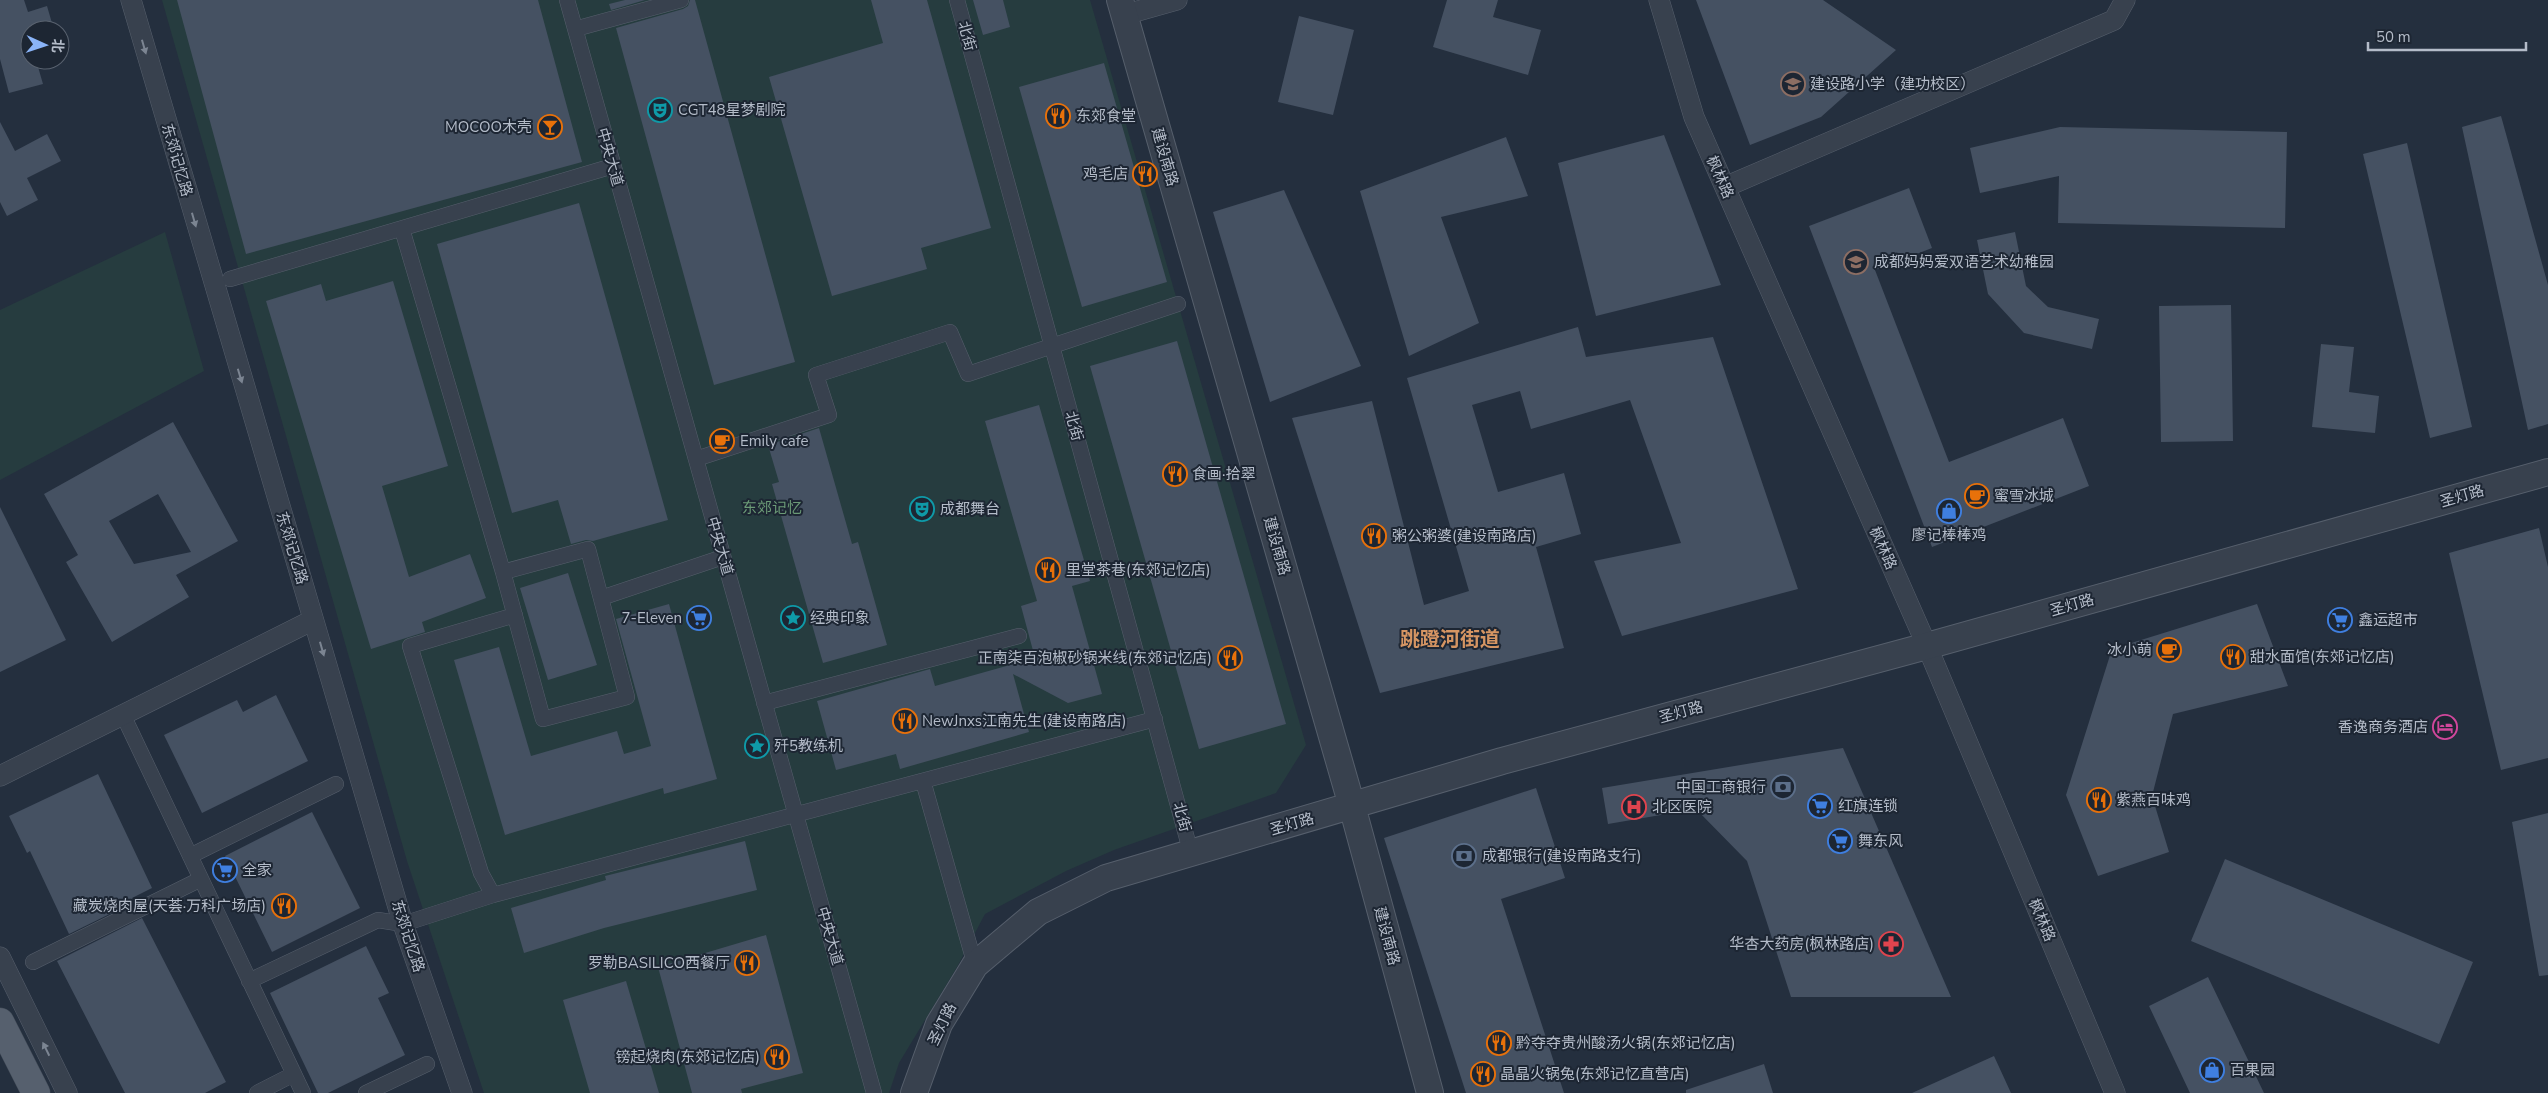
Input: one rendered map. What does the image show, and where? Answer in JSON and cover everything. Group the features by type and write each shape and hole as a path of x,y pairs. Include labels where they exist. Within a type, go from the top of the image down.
{"main road":[{"path":"0,1022 36,1093"}],"street":[{"name":"东郊记忆路","path":"131,0 403,924 462,1093"},
{"name":"中央大道","path":"566,0 874,1093"},
{"path":"575,29 681,0"},
{"name":"北街","path":"957,0 1192,853"},
{"path":"1122,7 1177,0"},
{"name":"枫林路","path":"1659,0 1694,117 1927,646 2115,1093"},
{"path":"1725,187 2114,20 2125,0"},
{"name":"建设南路","path":"1122,7 1352,806 1430,1093"},
{"path":"230,279 613,166"},
{"path":"402,228 503,572 543,719 627,697 588,549 503,572"},
{"path":"696,459 829,414 816,375 950,332 968,374 1178,304"},
{"name":"圣灯路","path":"914,1093 939,1024 975,965 1038,912 1106,878 1502,761 1927,646 2548,472"},
{"path":"601,598 723,557"},
{"path":"493,895 481,873 410,646 515,615"},
{"path":"0,776 313,620"},
{"path":"764,704 1019,636"},
{"path":"123,715 303,1093"},
{"path":"249,980 378,920 403,924 493,895 1155,719"},
{"path":"923,781 975,965"},
{"path":"190,856 336,784"},
{"path":"33,962 201,879"},
{"path":"0,958 68,1093"},
{"path":"366,1093 427,1064"},
{"path":"257,1093 294,1074"}],"green space":[{"name":"东郊记忆","path":"162,0 1090,0 1306,745 1276,793 1114,850 1066,871 985,914 957,967 899,1063 889,1093 484,1093 407,861"},
{"path":"165,232 204,371 0,480 0,310"}],"building":[{"path":"0,0 24,0 28,12 47,6 51,20 20,20 20,70 39,70 43,84 9,93 0,59"},
{"path":"177,0 538,0 582,162 246,254"},
{"path":"625,0 645,0 611,10 609,4"},
{"path":"690,0 695,0 795,362 714,385 616,28 683,9 688,6"},
{"path":"871,0 927,0 991,228 921,248 927,269 832,296 769,77 883,43"},
{"path":"973,0 1003,0 1010,27 983,35"},
{"path":"1447,0 1498,0 1493,17 1541,30 1528,75 1433,47"},
{"name":"建设路小学（建功校区）","path":"1696,0 1823,0 1896,50 1821,117 1750,145"},
{"path":"1299,16 1354,30 1333,115 1278,102"},
{"path":"1104,63 1167,282 1082,307 1019,87"},
{"path":"2501,116 2548,285 2548,424 2528,430 2462,127"},
{"path":"0,122 15,151 47,134 61,161 27,178 38,200 7,216 0,202"},
{"path":"2060,127 2287,132 2285,228 2058,223 2059,176 1980,193 1970,148"},
{"path":"1664,135 1721,285 1596,316 1558,163"},
{"path":"1506,137 1528,196 1441,217 1479,323 1409,356 1360,191"},
{"path":"2407,143 2472,427 2430,438 2363,154"},
{"path":"1909,188 1932,248 1875,270 1949,462 2063,418 2089,486 1932,547 1809,226"},
{"path":"1284,190 1361,366 1270,402 1213,212"},
{"path":"579,203 668,520 593,541 586,540 571,544 558,500 512,513 437,244"},
{"path":"2015,232 2026,286 2048,307 2099,319 2092,349 2024,333 1988,294 1977,240"},
{"path":"393,281 448,466 382,486 409,577 470,554 486,598 422,622 425,632 371,649 266,301 321,284 326,301"},
{"path":"2231,305 2233,441 2161,442 2159,306"},
{"path":"1578,327 1586,357 1713,337 1798,589 1622,636 1594,561 1681,543 1630,400 1531,429 1520,391 1472,405 1498,492 1564,473 1581,534 1536,547 1564,648 1380,693 1292,418 1372,401 1424,605 1469,591 1407,378"},
{"path":"1177,341 1286,724 1199,749 1090,366"},
{"path":"2321,344 2354,347 2349,392 2379,396 2375,433 2312,427"},
{"path":"1039,405 1090,581 1072,586 1102,694 1068,703 1013,674 1029,732 900,769 896,754 836,770 817,701 930,669 935,686 1035,658 1021,606 1037,601 985,421"},
{"path":"173,422 238,541 176,575 189,597 112,642 66,562 78,555 44,494","holes":["158,494 191,552 134,564 109,521"]},
{"path":"819,428 852,544 858,542 887,645 823,663 772,484 779,482 768,445"},
{"path":"0,507 66,640 0,672"},
{"path":"2539,528 2548,567 2548,758 2501,770 2449,553"},
{"path":"568,573 597,665 548,680 520,588"},
{"path":"669,604 717,779 664,794 663,788 505,835 454,660 499,647 531,756 617,731 624,754 651,746 616,619"},
{"path":"2257,604 2288,686 2173,714 2152,796 2169,852 2098,876 2066,795 2112,649"},
{"path":"276,695 308,761 202,813 164,735 237,700 243,712"},
{"path":"1843,748 1951,997 1791,997 1747,861 1696,809 1608,824 1602,788"},
{"path":"98,774 152,888 132,898 134,902 69,934 30,851 27,853 9,816"},
{"path":"1536,788 1565,878 1501,899 1564,1093 1466,1093 1384,838"},
{"path":"312,812 360,908 272,952 225,856"},
{"path":"2548,813 2548,975 2539,976 2512,822"},
{"path":"745,841 757,890 604,928 524,953 511,908 606,880 605,876"},
{"path":"2225,859 2473,962 2439,1044 2191,941"},
{"path":"142,918 226,1082 205,1093 125,1093 57,961"},
{"path":"766,935 803,1073 741,1089 742,1093 692,1093 658,967"},
{"path":"366,946 389,993 378,998 405,1055 328,1093 318,1093 270,993"},
{"path":"2208,977 2264,1093 2190,1093 2149,1006"},
{"path":"626,981 659,1093 590,1093 563,1000"},
{"path":"1994,1056 2011,1093 1912,1093"},
{"path":"1764,1064 1773,1093 1686,1093 1686,1090"}],"place":[{"name":"建设路小学（建功校区）","path":"1793,84"},
{"name":"CGT48星梦剧院","path":"660,110"},
{"name":"东郊食堂","path":"1058,116"},
{"name":"MOCOO木壳","path":"550,127"},
{"name":"鸡毛店","path":"1145,174"},
{"name":"成都妈妈爱双语艺术幼稚园","path":"1856,262"},
{"name":"Emily cafe","path":"722,441"},
{"name":"食画·拾翠","path":"1175,474"},
{"name":"蜜雪冰城","path":"1977,496"},
{"name":"成都舞台","path":"922,509"},
{"name":"廖记棒棒鸡","path":"1949,511"},
{"name":"粥公粥婆(建设南路店)","path":"1374,536"},
{"name":"里堂茶巷(东郊记忆店)","path":"1048,570"},
{"name":"7-Eleven","path":"699,618"},
{"name":"经典印象","path":"793,618"},
{"name":"鑫运超市","path":"2340,620"},
{"name":"冰小萌","path":"2169,650"},
{"name":"甜水面馆(东郊记忆店)","path":"2233,657"},
{"name":"正南柒百泡椒砂锅米线(东郊记忆店)","path":"1230,658"},
{"name":"NewJnxs江南先生(建设南路店)","path":"905,721"},
{"name":"香逸商务酒店","path":"2445,727"},
{"name":"歼5教练机","path":"757,746"},
{"name":"中国工商银行","path":"1783,787"},
{"name":"紫燕百味鸡","path":"2099,800"},
{"name":"红旗连锁","path":"1820,806"},
{"name":"北区医院","path":"1634,807"},
{"name":"舞东风","path":"1840,841"},
{"name":"成都银行(建设南路支行)","path":"1464,856"},
{"name":"全家","path":"225,870"},
{"name":"藏炭烧肉屋(天荟·万科广场店)","path":"284,906"},
{"name":"华杏大药房(枫林路店)","path":"1891,944"},
{"name":"罗勒BASILICO西餐厅","path":"747,963"},
{"name":"黔夺夺贵州酸汤火锅(东郊记忆店)","path":"1499,1043"},
{"name":"镑起烧肉(东郊记忆店)","path":"777,1057"},
{"name":"百果园","path":"2212,1070"},
{"name":"晶晶火锅兔(东郊记忆直营店)","path":"1483,1074"}],"district":[{"name":"跳蹬河街道","path":"1450,639"}]}
